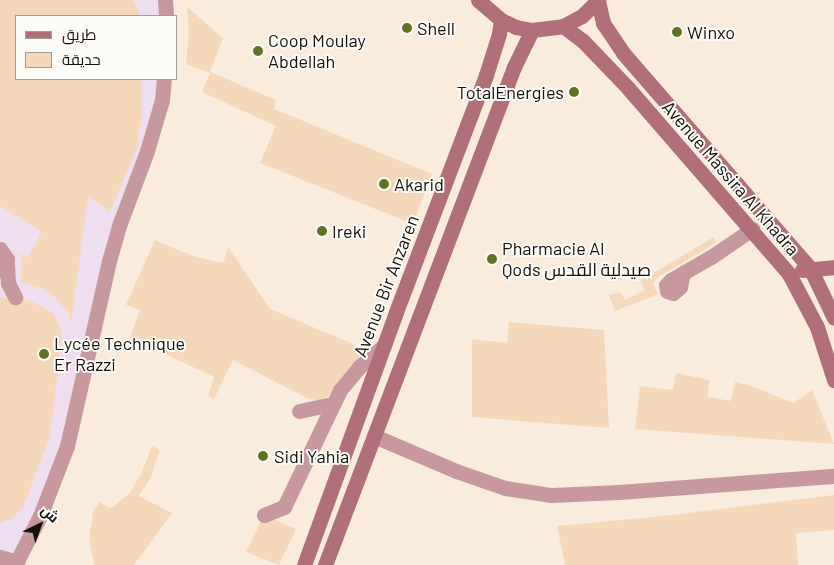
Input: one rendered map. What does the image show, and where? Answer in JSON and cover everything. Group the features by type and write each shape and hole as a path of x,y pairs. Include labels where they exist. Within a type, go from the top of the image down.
{"main road":[{"path":"478,0 501,20 516,27 532,30 563,26 582,16 598,0"},
{"name":"Avenue Massira Al Khadra","path":"598,0 603,22 623,53 810,268 834,318"},
{"name":"Avenue Bir Anzaren","path":"303,563 486,75 499,34 501,20"},
{"name":"Avenue Massira Al Khadra","path":"563,26 583,41 628,88 789,274 817,327 834,380"},
{"path":"323,565 514,67 532,30"},
{"path":"789,274 810,268 834,267"}],"street":[{"path":"165,0 166,15"},
{"path":"0,557 16,564 40,516 67,446 109,261 147,151 162,100 164,80"},
{"path":"683,273 711,258 752,229"},
{"path":"0,249 5,254 3,271 15,297"},
{"path":"264,516 284,507 340,390 359,367 384,345"},
{"path":"299,411 333,404"},
{"path":"374,436 456,471 505,488 551,495 834,476"},
{"path":"303,563 323,565"}],"shaded area":[{"name":"Lycée Technique Er Razzi","path":"0,0 165,0 166,15 15,15 15,80 164,80 132,188 67,446 17,562 0,557"}],"green space":[{"path":"0,0 133,0 140,15 15,15 15,80 142,80 142,113 137,148 110,212 88,195 71,325 68,313 56,298 43,289 20,282 22,269 20,253 27,258 42,232 0,206"},
{"path":"187,7 223,38 210,72 276,100 274,109 432,174 413,224 260,163 276,126 202,92 210,73 186,64 189,32"},
{"path":"714,237 716,242 658,277 653,283 658,294 615,311 609,295 620,292 625,300 645,290 640,281"},
{"path":"155,240 193,256 223,263 228,247 270,309 365,349 327,397 319,400 309,399 233,360 214,399 208,396 214,377 130,337 140,310 126,305"},
{"path":"15,297 36,303 53,314 62,332 50,437 23,507 11,519 0,523 0,298"},
{"path":"509,322 604,330 609,428 472,417 472,339 507,343"},
{"path":"676,373 709,380 708,397 731,401 735,382 752,386 793,403 812,390 834,444 635,429 640,386 673,390"},
{"path":"152,446 160,450 151,477 139,496 172,513 134,565 94,565 89,538 94,509 100,502 108,508 113,507 130,493 142,472"},
{"path":"834,495 834,530 796,533 798,565 565,565 557,526 663,516"},
{"path":"264,515 296,529 279,565 246,552"}],"place":[{"name":"Shell","path":"407,28"},
{"name":"Winxo","path":"677,32"},
{"name":"Coop Moulay Abdellah","path":"258,51"},
{"name":"TotalEnergies","path":"574,92"},
{"name":"Akarid","path":"384,184"},
{"name":"Ireki","path":"322,231"},
{"name":"Pharmacie Al Qods صيدلية القدس","path":"492,259"},
{"name":"Lycée Technique Er Razzi","path":"44,354"},
{"name":"Sidi Yahia","path":"263,456"}]}
